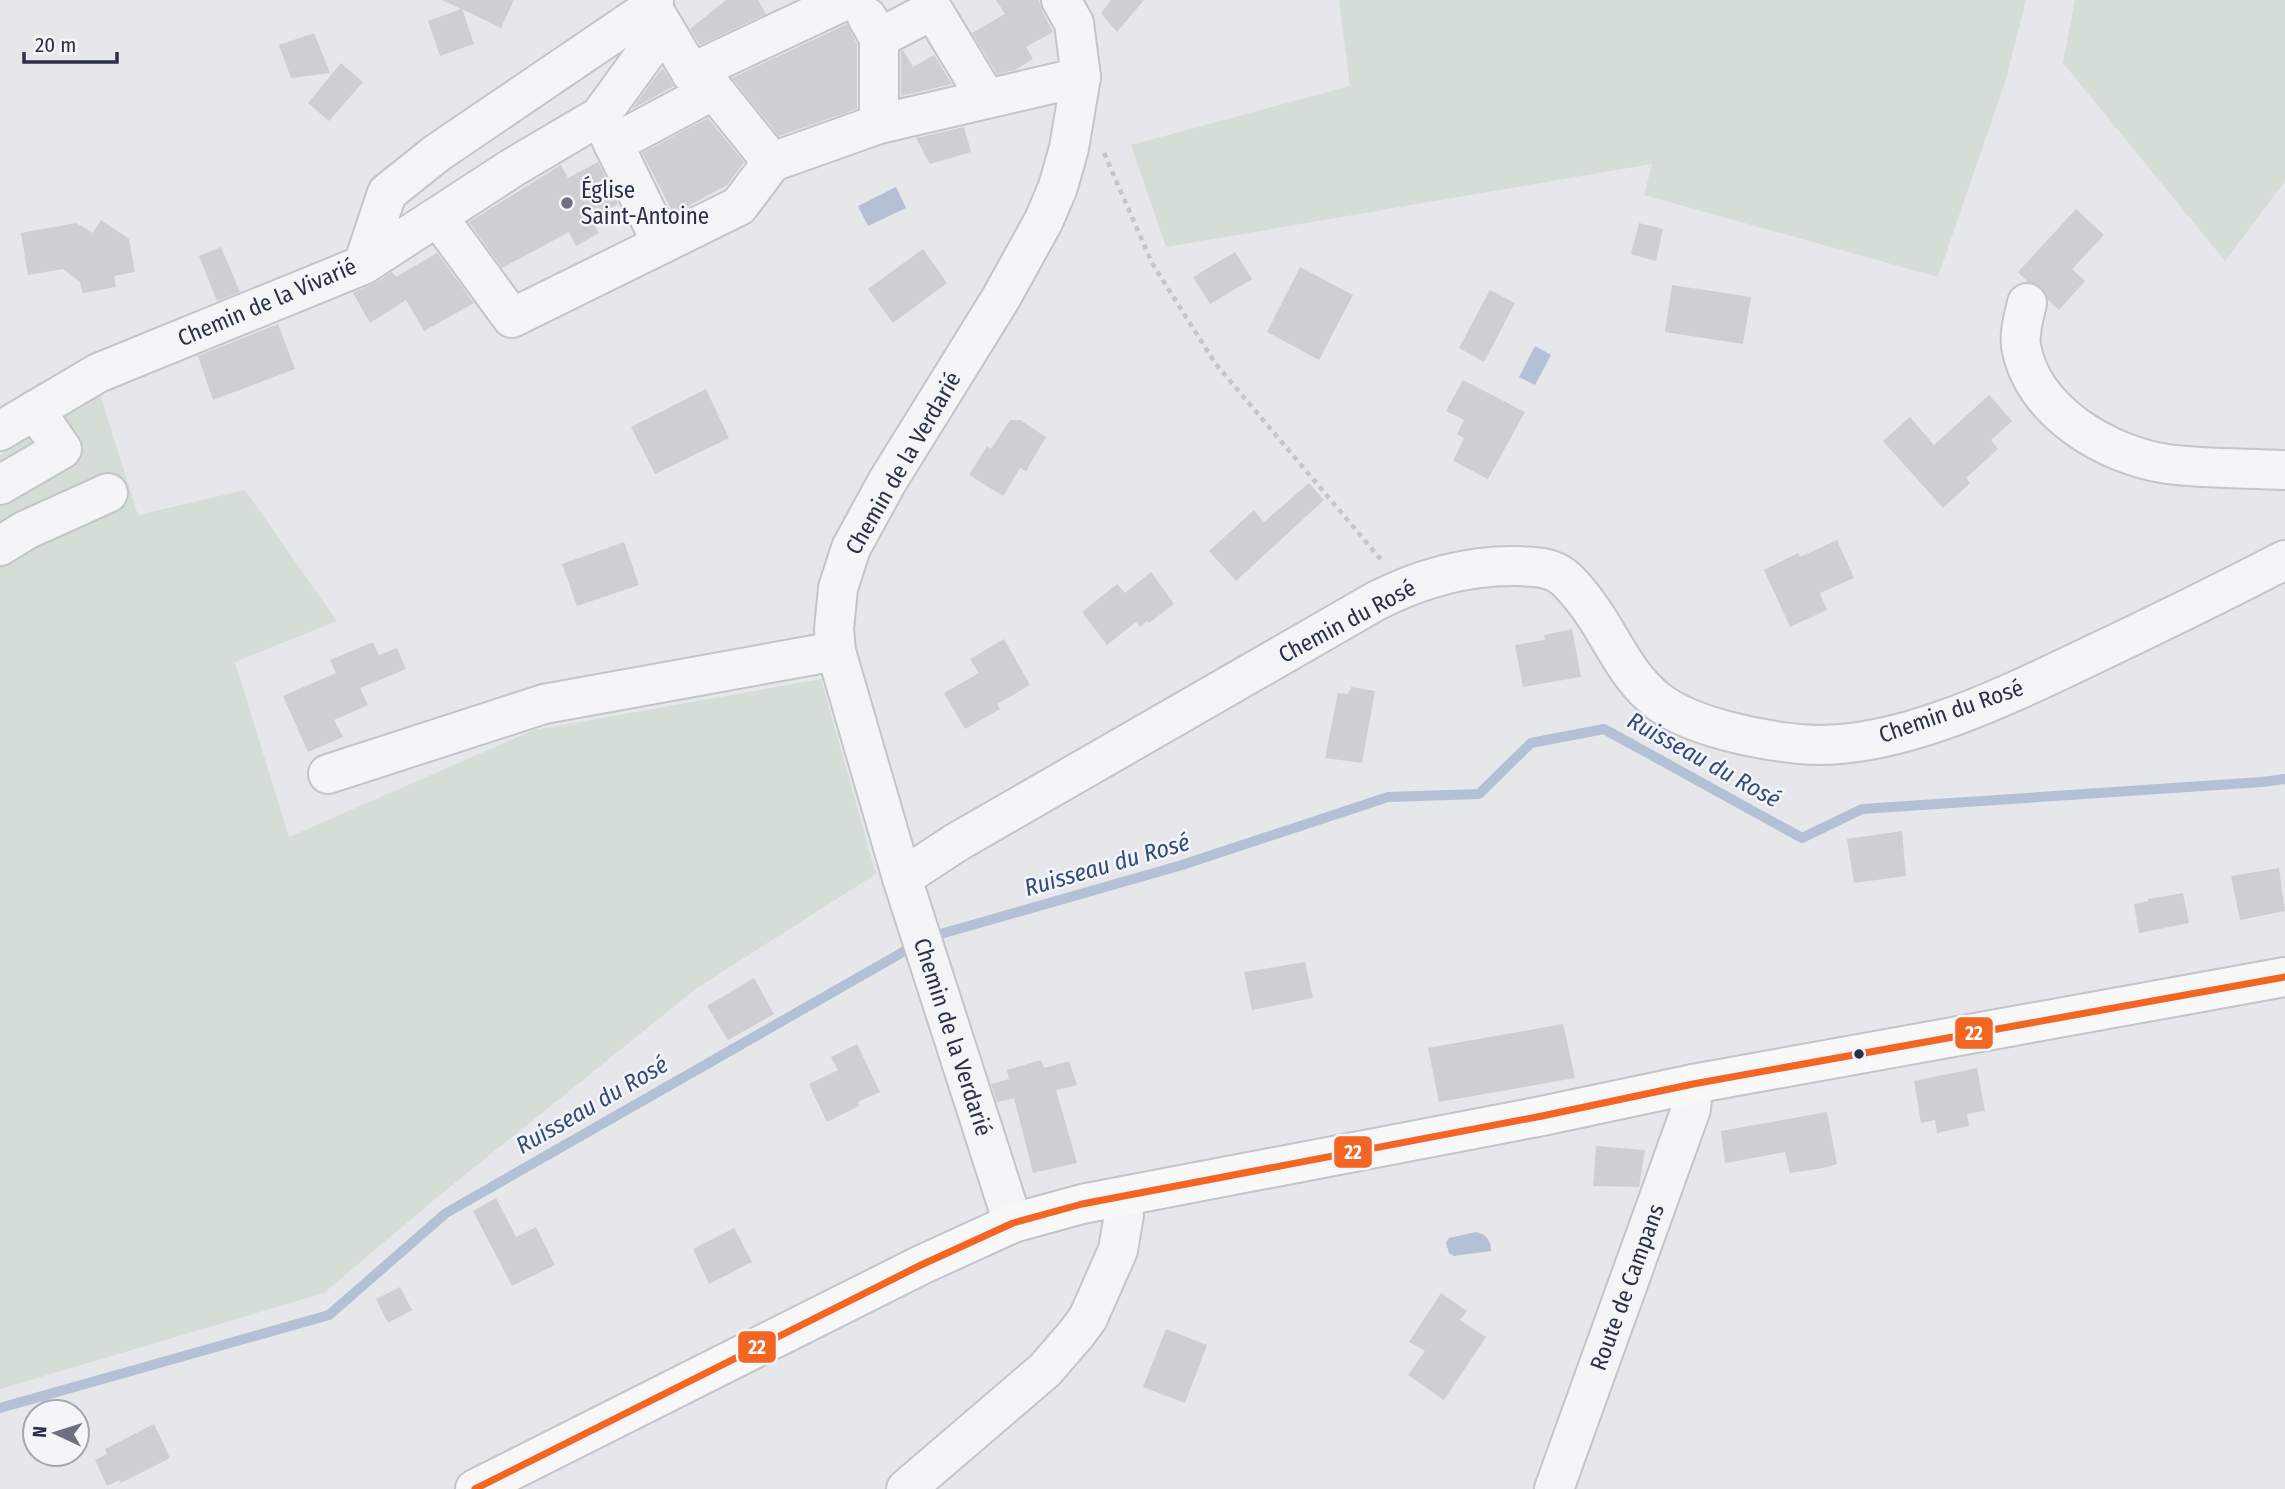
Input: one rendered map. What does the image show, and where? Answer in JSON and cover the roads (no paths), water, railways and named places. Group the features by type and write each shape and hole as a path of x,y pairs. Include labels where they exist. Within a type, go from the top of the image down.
{"main road":[{"path":"475,1489 921,1265 1013,1223 1082,1204 1125,1198 1693,1084 2285,976"}],"street":[{"path":"363,265 512,168 606,130 702,81 846,0"},
{"path":"859,0 878,38 879,124"},
{"name":"Chemin de la Verdarié","path":"1013,1223 902,878 836,651 834,629 838,588 851,548 887,482 1001,298 1044,220 1058,187 1069,148 1079,93 1074,23 1061,0"},
{"path":"878,38 933,10 986,98"},
{"path":"657,12 702,81 772,162"},
{"path":"657,12 606,130 662,244"},
{"name":"Chemin de la Vivarié","path":"0,431 98,373 363,265 387,193 437,153 657,12"},
{"path":"438,217 512,318 739,206 772,162 879,124 986,98 1079,93"},
{"path":"2026,303 2020,344 2032,380 2055,409 2088,434 2126,454 2167,464 2285,470"},
{"path":"0,491 13,538 95,499 35,410"},
{"path":"0,485 62,449"},
{"name":"Chemin du Rosé","path":"902,878 957,842 1376,601 1404,587 1455,571 1500,566 1544,567 1560,575 1595,616 1633,678 1660,702 1689,719 1736,733 1801,744 1838,743 1889,736 2000,699 2193,608 2285,560"},
{"path":"328,774 544,704 836,651"},
{"name":"Route de Campans","path":"1554,1489 1691,1109 1693,1084"},
{"path":"906,1489 1045,1370 1077,1333 1088,1318 1118,1250 1125,1198"}],"water":[{"path":"896,187 906,208 868,226 858,206"},
{"path":"1535,346 1551,355 1535,385 1519,377"},
{"path":"1476,1232 1487,1238 1491,1251 1454,1256 1449,1253 1446,1243 1449,1238"}],"waterway":[{"name":"Ruisseau du Rosé","path":"930,937 1182,865 1388,797 1479,794 1531,743 1604,729 1802,838 1862,809 2285,779"},
{"name":"Ruisseau du Rosé","path":"0,1408 329,1315 446,1213 917,944"}],"place":[{"name":"Église Saint-Antoine","path":"567,203"}]}
